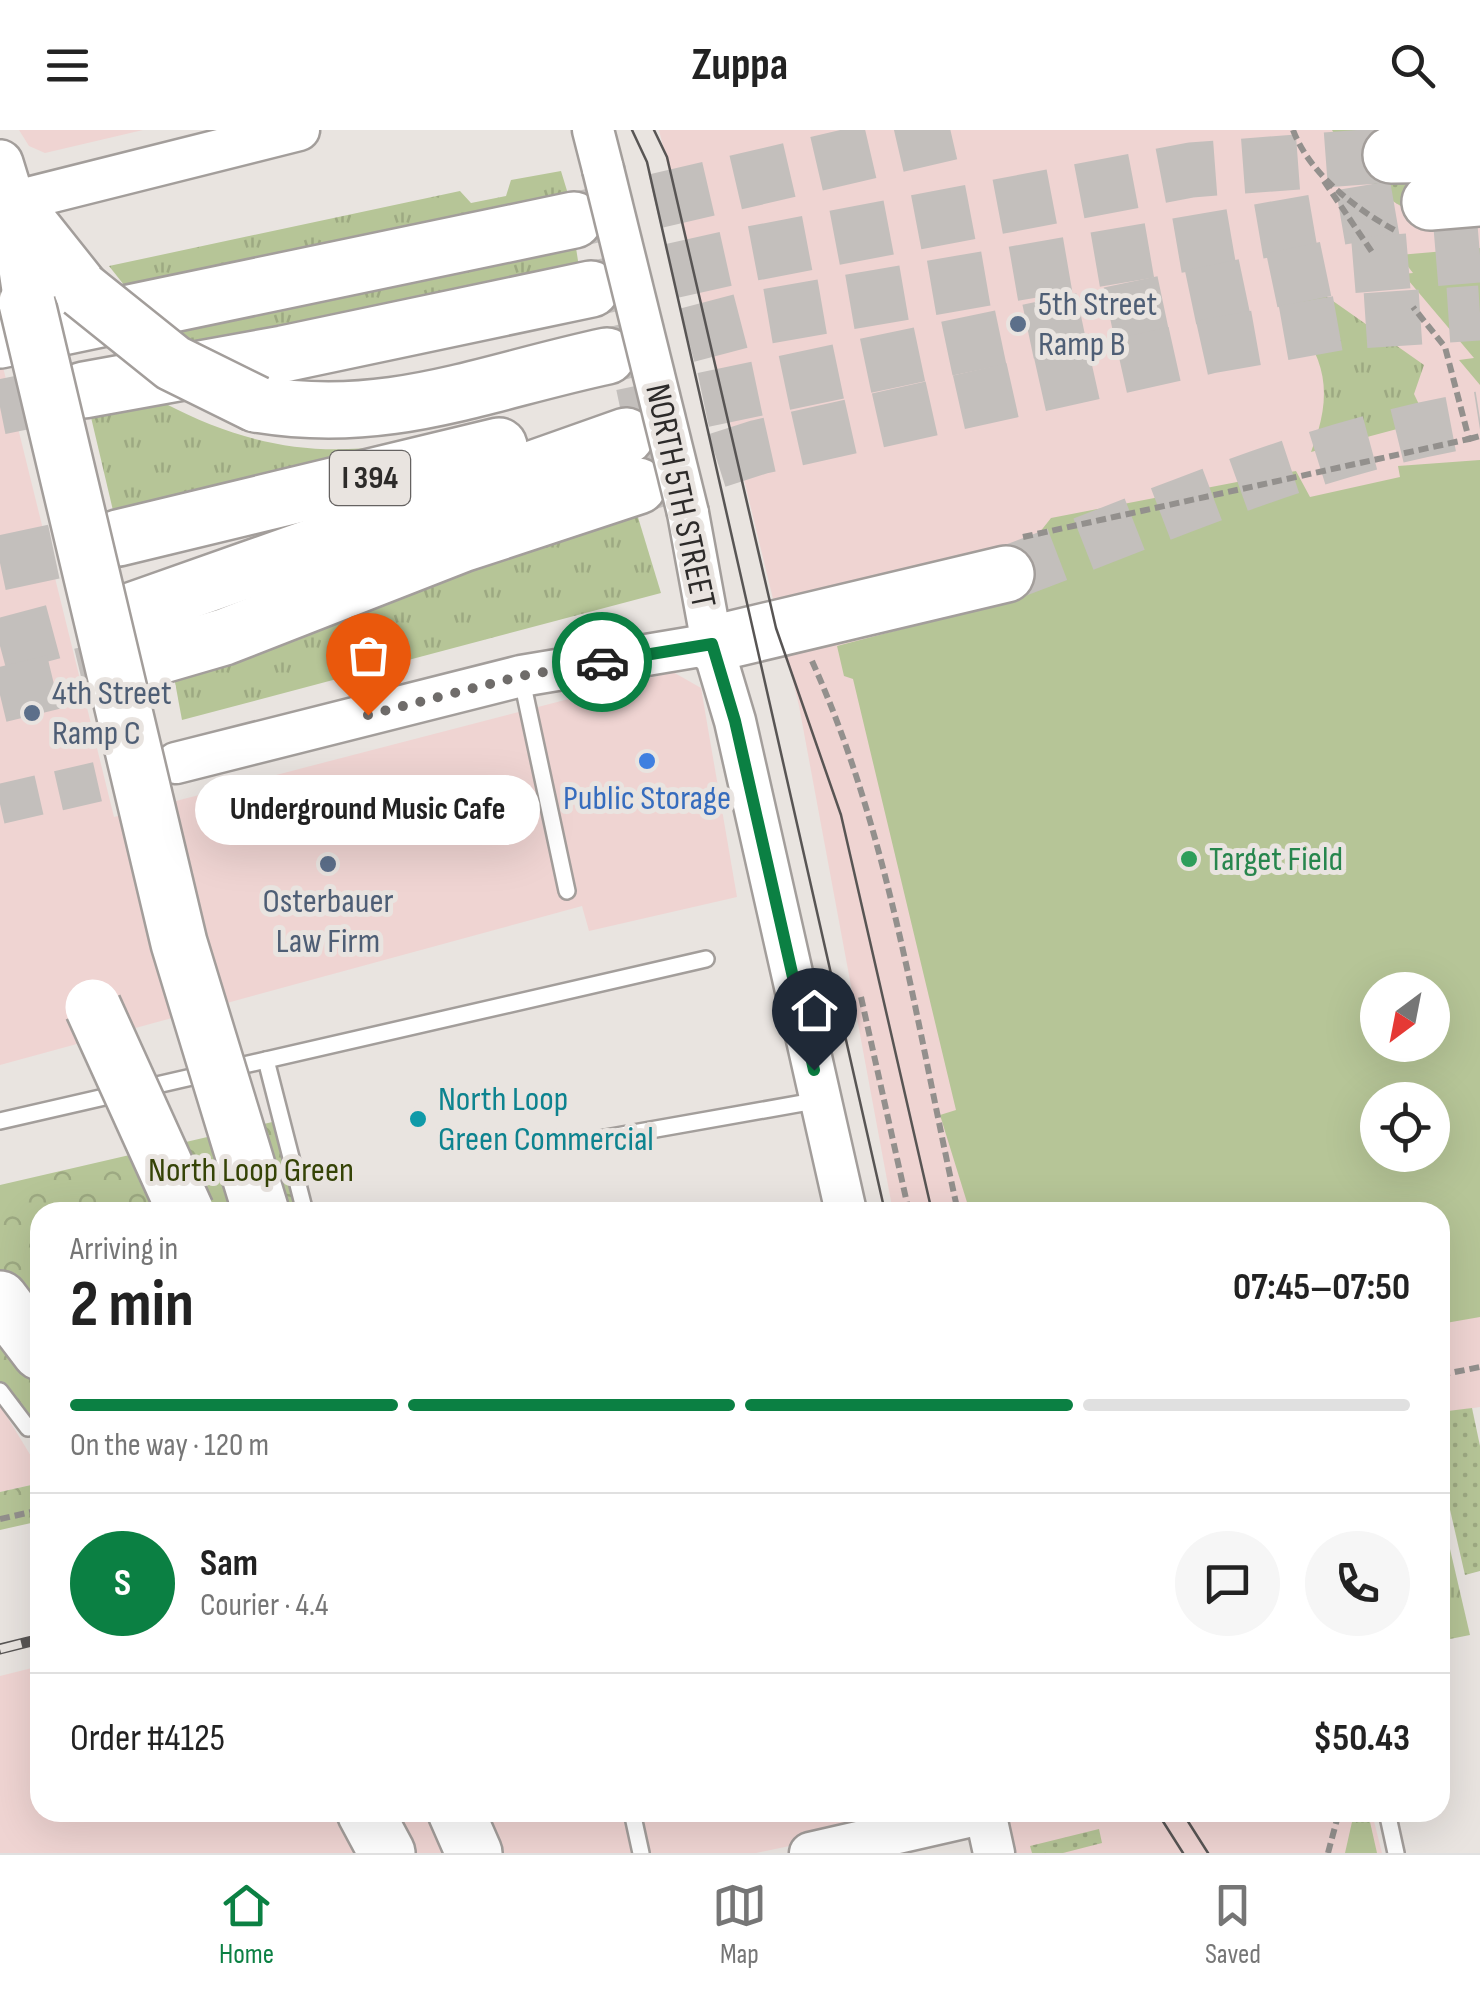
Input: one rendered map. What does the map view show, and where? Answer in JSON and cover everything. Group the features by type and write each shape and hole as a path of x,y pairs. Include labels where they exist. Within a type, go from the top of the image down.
{"highway":[{"path":"1392,155 1480,154"},
{"name":"I 394","path":"8,204 82,290 173,364 256,404 319,412 400,407 607,356"},
{"path":"258,1202 174,926 14,322 574,220"},
{"path":"84,390 283,354 590,289"},
{"name":"I 394","path":"118,538 628,446 139,635"},
{"path":"712,644 1013,555"},
{"path":"93,1006 181,1202"},
{"path":"0,1299 30,1339"},
{"path":"370,1822 386,1853"},
{"path":"460,1822 474,1853"},
{"path":"477,1822 488,1853"}],"main road":[{"path":"8,204 14,322"}],"street":[{"path":"8,204 299,130"},
{"name":"NORTH 5TH STREET","path":"593,130 688,513 712,644 735,721 844,1202"},
{"path":"176,764 521,676 712,644"},
{"path":"810,1853 946,1822"},
{"path":"987,1822 994,1853"}],"lane":[{"path":"521,676 567,891"},
{"path":"0,1120 706,958"},
{"path":"266,1060 302,1202"},
{"path":"577,1143 820,1100"},
{"path":"0,1391 30,1428"},
{"path":"634,1822 641,1853"},
{"path":"1389,1822 1396,1853"}],"path":[{"path":"1294,130 1374,255"},
{"path":"1318,170 1374,220 1438,212"},
{"path":"1414,307 1445,347 1469,439"},
{"path":"1013,555 1480,436"},
{"path":"808,650 854,755 956,1202"},
{"path":"861,997 907,1202"},
{"path":"1450,1373 1480,1367"},
{"path":"0,1519 30,1512"},
{"path":"1328,1853 1337,1822"}],"shaded area":[{"path":"19,130 143,130 45,153 29,146"},
{"path":"659,130 1403,130 1480,222 1480,1407 1450,1412 1450,1202 891,1202 799,706"},
{"path":"0,355 114,817 673,672 701,688 737,897 589,931 582,906 0,1065"},
{"path":"0,1405 30,1454 30,1485 0,1492"},
{"path":"30,1668 30,1822 905,1822 756,1853 0,1853 0,1676"},
{"path":"1007,1822 1374,1822 1382,1853 1013,1853"}],"green space":[{"path":"1332,130 1453,130 1447,222 1409,210 1379,190 1354,163"},
{"path":"561,171 568,194 124,285 109,266 460,191 471,203 506,196 511,180"},
{"path":"574,235 581,280 217,358 157,319"},
{"path":"1480,248 1480,385 1459,360 1474,358 1403,274 1413,273 1399,255"},
{"path":"1306,282 1424,365 1414,394 1427,421 1311,452 1323,412 1322,376 1310,344 1286,310"},
{"path":"164,403 217,427 270,442 325,449 384,446 115,519 90,413"},
{"name":"Target Field","path":"1480,460 1480,1317 1450,1322 1450,1202 967,1202 940,1115 956,1110 853,679 844,676 837,646 979,609 1051,518 1296,471 1310,497 1400,477 1398,466"},
{"path":"637,514 661,593 182,720 174,677 516,549"},
{"name":"North Loop Green","path":"281,1120 302,1202 30,1202 28,1428 0,1391 0,1185"},
{"path":"1472,1408 1480,1446 1480,1571 1465,1575 1450,1510 1450,1411"},
{"path":"30,1485 30,1523 0,1530 0,1492"},
{"path":"1450,1549 1470,1635 1450,1639"},
{"path":"1352,1822 1370,1822 1377,1853 1345,1853"},
{"path":"1099,1829 1102,1843 1063,1853 1032,1853 1030,1846"}],"tunnel":[{"path":"574,220 962,130"},
{"path":"591,289 734,257 1191,170 1391,155"},
{"path":"607,356 745,320 1430,202"},
{"path":"622,417 1335,267 1480,255"},
{"path":"638,486 759,447 1210,346 1345,322 1480,313"},
{"path":"0,407 84,390"},
{"path":"1006,574 1299,464 1419,431 1480,419"},
{"path":"0,563 118,538"},
{"path":"0,646 134,610"},
{"path":"0,695 145,660"},
{"path":"0,804 162,767"}],"tram line":[{"path":"632,130 647,162 883,1202"},
{"path":"654,130 667,157 776,628 841,815 930,1202"},
{"path":"1163,1822 1183,1853"},
{"path":"1188,1822 1208,1853"}],"railway":[{"path":"0,1649 30,1642"}],"way so far":[{"path":"368,715 521,676 602,662"}],"place":[{"name":"5th Street Ramp B","path":"1018,324"},
{"name":"4th Street Ramp C","path":"32,713"},
{"name":"Underground Music Cafe","path":"368,715"},
{"name":"Public Storage","path":"647,761"},
{"name":"Target Field","path":"1189,859"},
{"name":"Osterbauer Law Firm","path":"328,864"},
{"name":"North Loop Green Commercial","path":"418,1119"}],"route":[{"path":"602,662 712,644 735,721 814,1070"}]}
